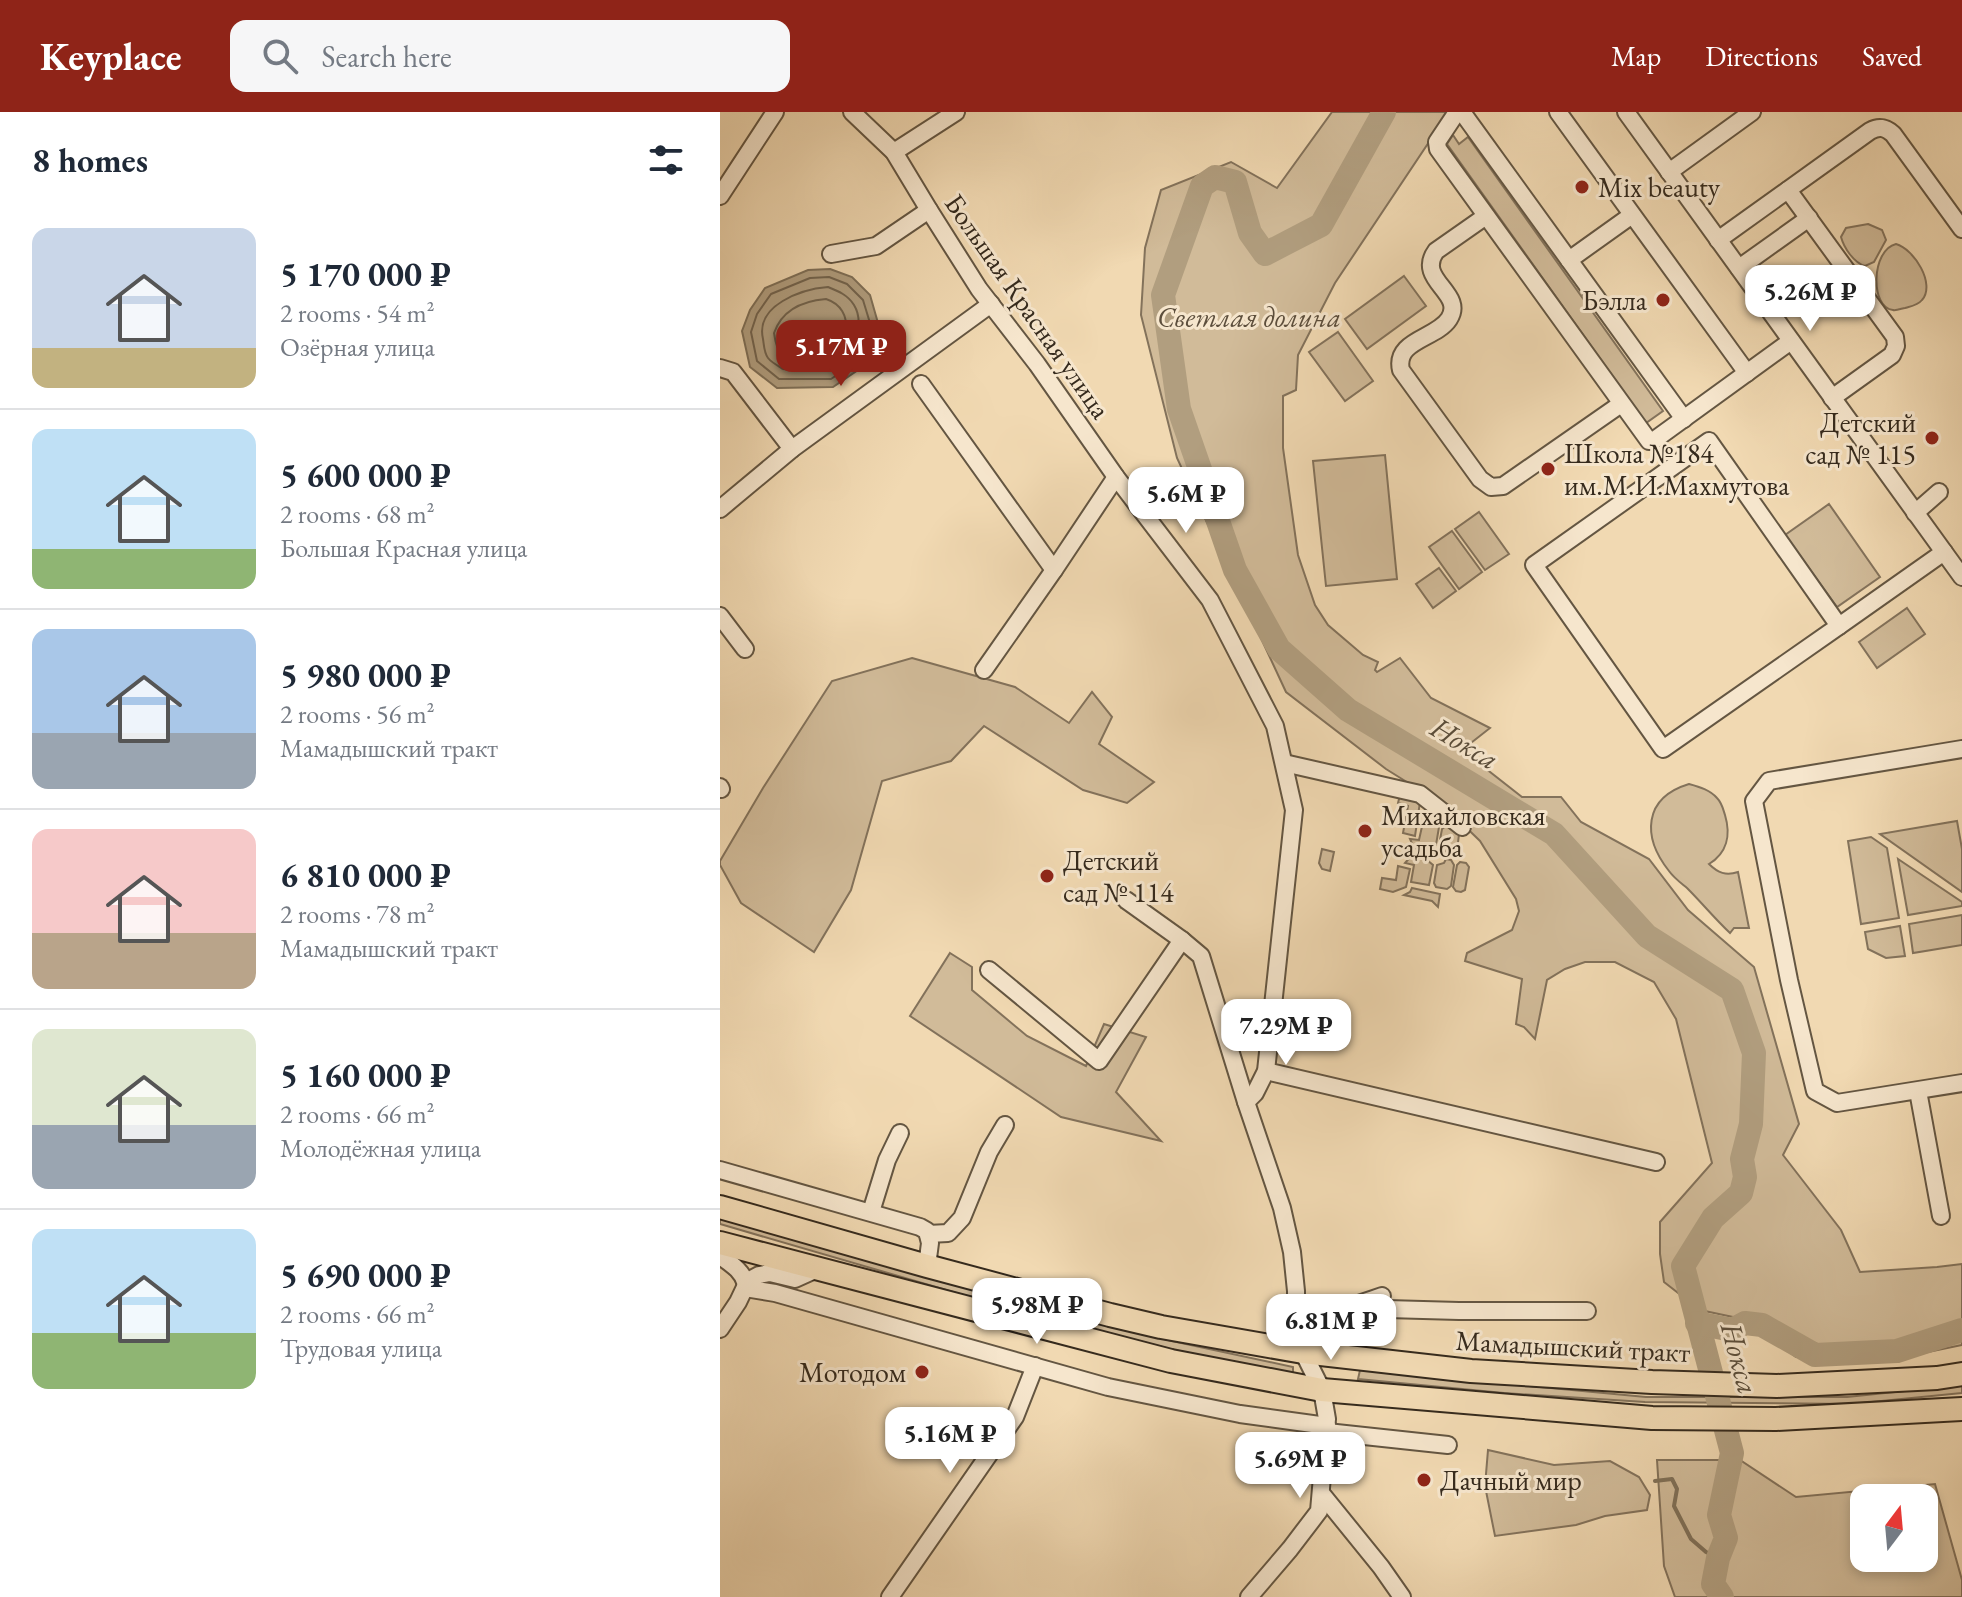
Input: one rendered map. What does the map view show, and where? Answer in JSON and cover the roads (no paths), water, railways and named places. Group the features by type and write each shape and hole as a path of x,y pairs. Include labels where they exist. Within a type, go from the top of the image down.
{"main road":[{"name":"Мамадышский тракт","path":"720,1207 927,1266 1161,1327 1303,1352 1471,1371 1652,1382 1777,1386 1962,1374"},
{"path":"720,1243 1171,1361 1322,1390 1652,1418 1776,1419 1962,1409"}],"street":[{"path":"720,196 775,112"},
{"name":"Большая Красная улица","path":"852,112 894,152 979,289 1210,600 1275,726 1294,810 1266,1071 1255,1093 1246,1102"},
{"path":"894,152 956,112"},
{"path":"1684,419 1460,112 1437,142 1437,147 1650,441 1653,441 1684,419 1791,341"},
{"path":"1558,112 1747,373"},
{"path":"1626,112 1962,577"},
{"path":"1669,172 1752,112"},
{"path":"1718,240 1870,131 1883,128 1893,134 1962,229"},
{"path":"1788,190 1895,337 1892,355 1832,398"},
{"path":"831,254 876,246 929,210"},
{"path":"1569,260 1632,215"},
{"path":"1486,216 1436,251 1431,258 1430,268 1451,300 1452,311 1447,322 1402,353 1401,370 1480,479 1486,485 1497,487 1503,486 1621,404"},
{"path":"1739,268 1809,218"},
{"path":"720,509 792,449 991,304"},
{"path":"720,368 733,372 792,449"},
{"path":"921,384 1054,570"},
{"path":"1839,626 1709,441 1534,565 1663,749 1839,626 1944,552"},
{"path":"984,670 1116,477"},
{"path":"1915,513 1939,492"},
{"path":"720,616 745,649"},
{"path":"1962,749 1769,781 1754,801 1789,980 1815,1091 1837,1103 1962,1083"},
{"path":"1284,763 1420,794 1462,827"},
{"path":"1126,900 1201,956 1282,1208 1292,1252 1296,1328 1303,1352 1322,1390 1327,1429 1319,1511 1249,1597"},
{"path":"989,970 1099,1061 1182,940"},
{"path":"1266,1071 1656,1162"},
{"path":"1918,1091 1941,1216"},
{"path":"928,1234 948,1233 962,1218 989,1152 1005,1125"},
{"path":"871,1212 887,1160 900,1133"},
{"path":"720,1170 920,1227 927,1231 930,1243 927,1266"},
{"path":"720,1256 736,1267 745,1280 743,1291"},
{"path":"721,1327 743,1291 759,1275 770,1273 795,1279 815,1270"},
{"path":"720,1295 743,1291 775,1293 1108,1387 1327,1429 1448,1445"},
{"path":"1351,1308 1382,1296"},
{"path":"1296,1314 1351,1308 1587,1311"},
{"path":"890,1597 1015,1417 1035,1366"},
{"path":"1321,1493 1402,1597"}],"water":[{"path":"830,269 852,277 870,295 878,323 871,350 858,370 833,387 777,388 750,367 742,331 750,310 765,288 808,270"}],"waterway":[{"name":"Нокса","path":"1384,112 1321,225 1265,254 1250,233 1235,182 1215,177 1202,186 1163,295 1179,409 1235,570 1279,649 1348,710 1554,834 1647,936 1732,990 1754,1053 1751,1124 1742,1159 1745,1177 1741,1193 1713,1218 1683,1266 1732,1453 1719,1515 1726,1538 1713,1584 1722,1597"},
{"path":"1697,1323 1732,1330 1745,1323 1762,1325 1815,1355 1897,1351 1962,1330"},
{"path":"1655,1481 1672,1479 1677,1489 1674,1506 1691,1539 1718,1558"}],"place":[{"name":"Mix beauty","path":"1582,187"},
{"name":"Бэлла","path":"1663,300"},
{"name":"Детский сад № 115","path":"1932,438"},
{"name":"Школа №184 им.М.И.Махмутова","path":"1548,469"},
{"name":"Михайловская усадьба","path":"1365,831"},
{"name":"Детский сад № 114","path":"1047,876"},
{"name":"Мотодом","path":"922,1372"},
{"name":"Дачный мир","path":"1424,1480"}],"park label":[{"name":"Светлая долина","path":"1249,317"}]}
